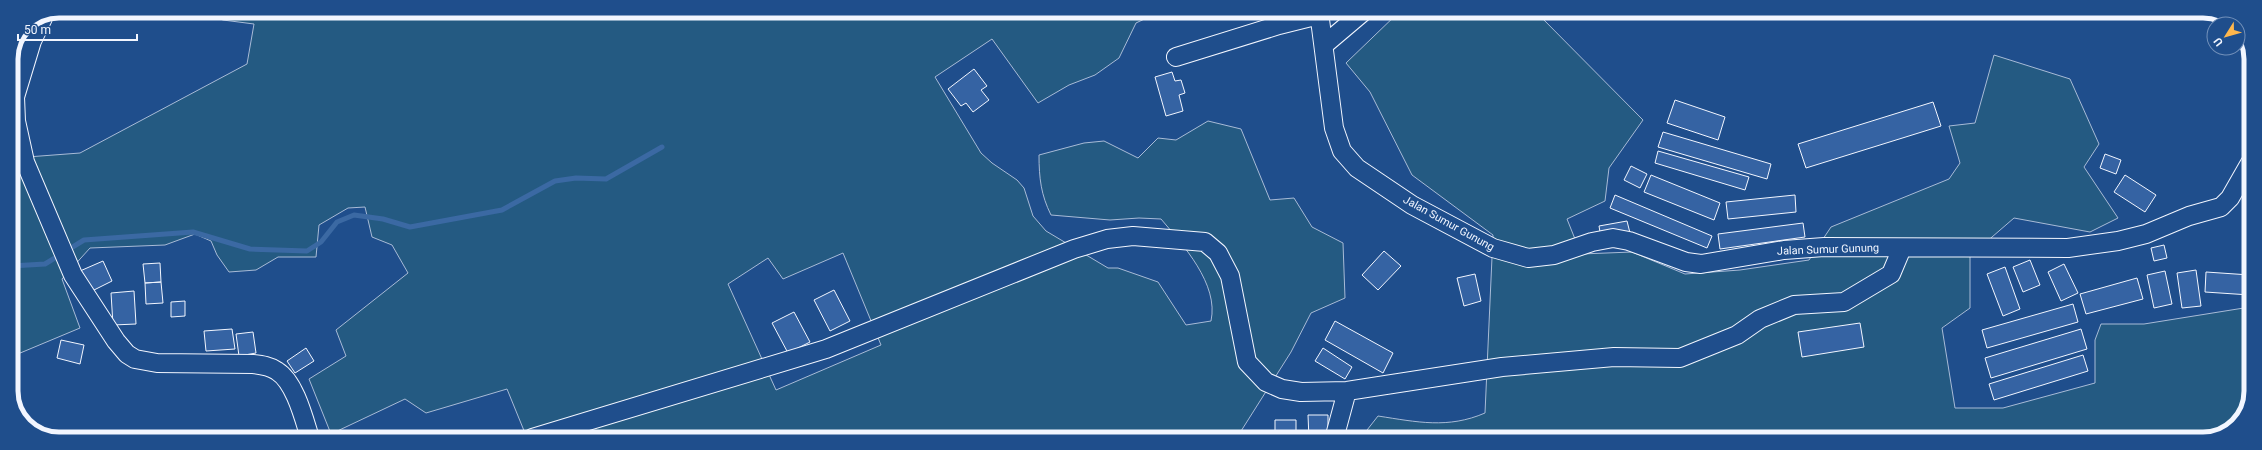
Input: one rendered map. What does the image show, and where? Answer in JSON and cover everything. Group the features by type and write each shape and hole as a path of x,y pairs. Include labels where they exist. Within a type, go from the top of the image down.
{"street":[{"path":"1176,57 1302,18"},
{"name":"Jalan Sumur Gunung","path":"1320,18 1334,128 1342,151 1357,168 1412,205 1493,248 1528,258 1554,255 1592,242 1613,238 1629,241 1686,262 1701,264 1784,250 2068,248 2118,241 2146,234 2189,216 2221,207 2230,198 2244,174"},
{"path":"1324,45 1356,18"},
{"path":"18,87 32,41 41,23"},
{"path":"18,129 25,162 58,236 72,275 119,344 135,359 157,363 253,364 266,366 278,371 291,388 302,412 308,432"},
{"path":"552,432 826,349 1074,249 1107,239 1133,236 1206,242 1218,253 1230,276 1247,362 1266,382 1282,389 1301,392 1347,391 1502,367 1614,357 1680,358 1737,335 1760,319 1794,305 1844,302 1891,274 1902,248"},
{"path":"1336,432 1347,391"}],"shaded area":[{"path":"218,18 1146,18 1136,23 1119,58 1095,75 1069,85 1038,103 992,39 935,77 981,153 992,163 1017,180 1024,188 1033,216 1046,231 1108,268 1118,268 1158,282 1186,325 1211,321 1212,307 1210,293 1189,253 1161,219 1139,218 1110,220 1051,215 1041,186 1039,155 1084,143 1104,141 1138,158 1158,138 1176,140 1208,121 1241,129 1270,200 1294,198 1312,227 1343,243 1345,298 1311,313 1291,352 1240,432 525,432 507,389 426,413 405,399 335,432 330,432 309,379 346,356 336,330 408,273 392,245 372,237 365,207 348,208 319,225 316,257 278,257 256,270 229,272 217,255 211,241 195,234 165,245 90,248 62,279 80,328 18,354 18,158 80,153 247,64 254,24","holes":["843,253 881,345 776,390 728,284 768,258 783,279"]},
{"path":"1393,18 1542,18 1643,120 1609,168 1605,201 1567,219 1581,254 1632,252 1685,274 1740,270 1809,260 1831,227 1949,179 1960,163 1949,126 1975,123 1994,55 2070,79 2099,144 2084,167 2118,218 2090,232 2014,218 1970,256 1970,308 1942,328 1955,408 2003,408 2095,383 2095,340 2101,324 2144,324 2244,308 2244,391 2242,404 2230,422 2216,430 2208,432 1365,432 1378,416 1419,422 1445,423 1471,418 1485,413 1493,235 1412,175 1370,92 1346,63"}],"building":[{"path":"974,69 987,86 981,90 989,100 973,112 966,103 961,106 948,89"},
{"path":"1172,72 1175,81 1181,80 1185,93 1179,95 1183,111 1166,116 1155,77"},
{"path":"1675,100 1725,117 1718,140 1667,123"},
{"path":"1933,102 1941,126 1806,168 1798,144"},
{"path":"1663,132 1771,164 1767,179 1658,147"},
{"path":"1658,151 1749,177 1745,190 1655,163"},
{"path":"2105,154 2121,160 2116,174 2100,168"},
{"path":"1631,166 1647,174 1640,188 1624,180"},
{"path":"1651,175 1720,203 1714,220 1644,192"},
{"path":"2125,175 2156,195 2145,212 2114,192"},
{"path":"1615,195 1712,236 1707,248 1610,208"},
{"path":"1795,195 1796,212 1728,219 1726,202"},
{"path":"1627,221 1630,233 1601,238 1599,226"},
{"path":"1803,223 1805,237 1720,249 1718,234"},
{"path":"2164,245 2167,258 2154,261 2151,248"},
{"path":"1384,251 1401,266 1378,290 1362,275"},
{"path":"2030,260 2040,285 2023,292 2013,267"},
{"path":"103,261 112,281 90,292 80,271"},
{"path":"160,263 161,282 145,283 143,264"},
{"path":"2064,264 2078,293 2061,301 2048,272"},
{"path":"2005,267 2020,309 2003,316 1987,274"},
{"path":"2196,270 2201,306 2182,308 2177,273"},
{"path":"2165,271 2172,304 2154,308 2147,275"},
{"path":"2206,272 2244,275 2244,295 2205,292"},
{"path":"1475,274 1481,301 1464,306 1457,278"},
{"path":"2137,278 2143,299 2086,314 2080,294"},
{"path":"161,282 163,303 146,304 145,283"},
{"path":"834,290 850,321 830,331 814,300"},
{"path":"134,291 136,324 113,325 111,293"},
{"path":"185,301 185,316 171,317 171,302"},
{"path":"2073,304 2078,322 1987,348 1982,330"},
{"path":"794,312 810,342 788,353 772,323"},
{"path":"1335,321 1393,353 1383,373 1325,340"},
{"path":"1860,323 1864,347 1802,357 1798,332"},
{"path":"232,329 235,349 206,351 204,331"},
{"path":"2081,329 2087,349 1991,378 1985,358"},
{"path":"253,332 256,353 239,356 236,334"},
{"path":"61,340 84,345 80,364 57,358"},
{"path":"306,348 314,361 295,373 287,361"},
{"path":"1323,348 1352,367 1345,379 1315,361"},
{"path":"2083,355 2088,371 1994,400 1989,384"},
{"path":"1308,415 1328,415 1328,432 1309,432"},
{"path":"1275,420 1296,420 1296,432 1275,432"}],"waterway":[{"path":"18,266 45,264 84,240 193,232 250,249 307,251 321,242 337,222 354,215 383,219 410,227 502,210 555,181 576,178 606,179 662,147"}]}
